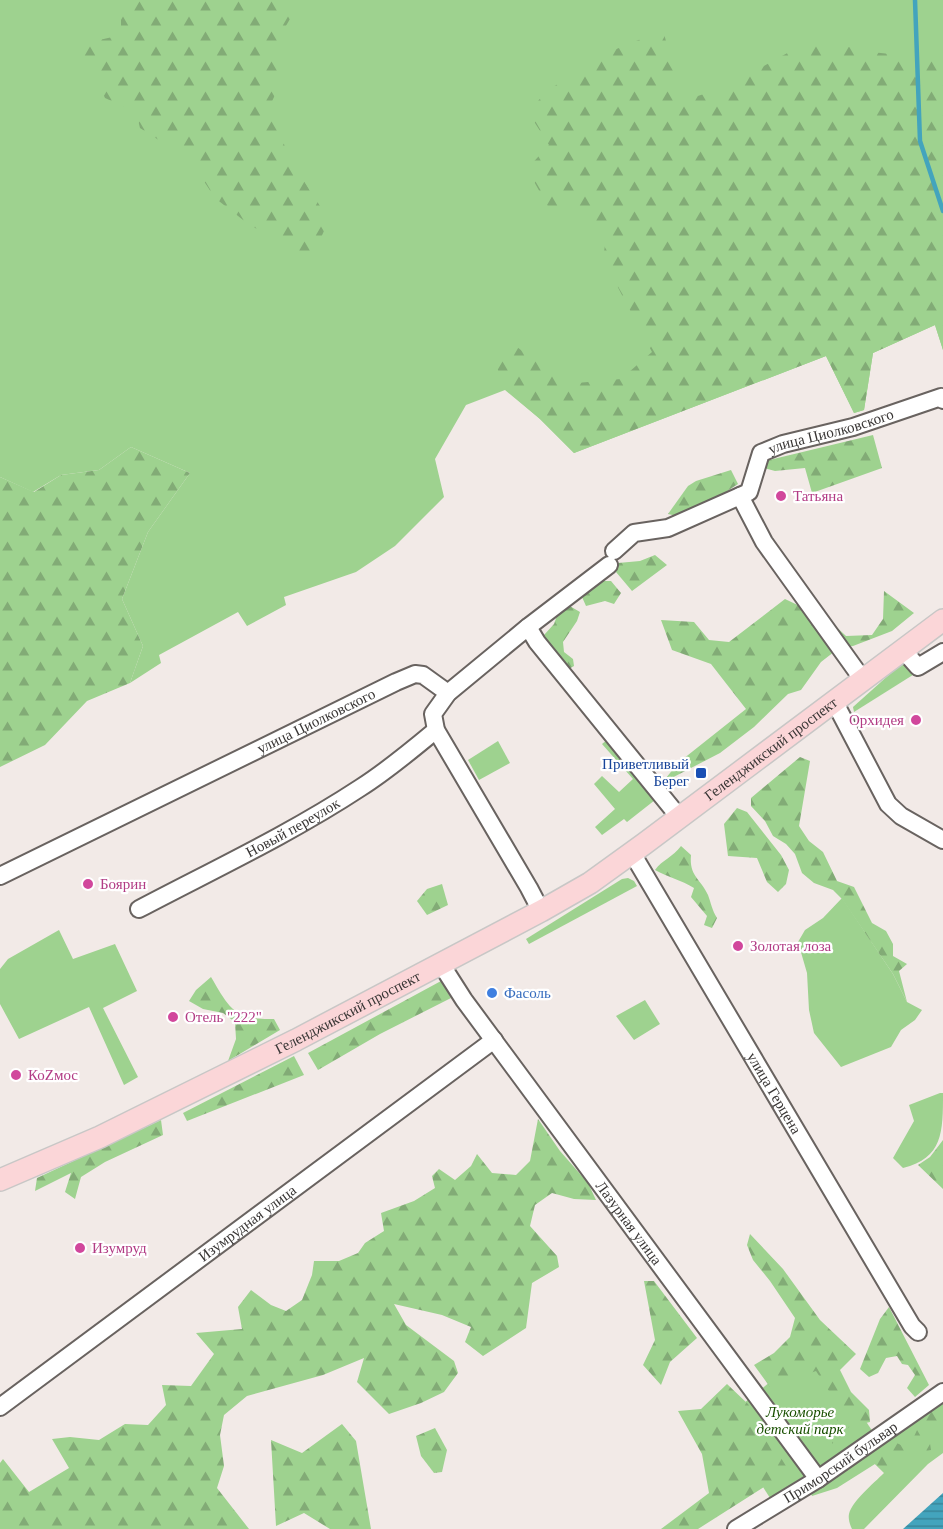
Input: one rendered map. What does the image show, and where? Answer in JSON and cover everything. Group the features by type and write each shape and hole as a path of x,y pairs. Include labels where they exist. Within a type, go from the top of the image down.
{"main road":[{"name":"Геленджикский проспект","path":"0,1180 100,1137 296,1040 590,883 943,620"}],"street":[{"name":"улица Циолковского","path":"740,496 749,492 761,453 783,444 853,427 941,398 943,400"},
{"path":"540,911 529,888 436,730 433,714 448,693 612,558 634,534 668,528 740,496 764,542 863,680"},
{"path":"528,627 537,642 680,817"},
{"path":"903,650 918,667 943,652"},
{"name":"улица Циолковского","path":"0,876 396,681 415,674 423,675 448,693"},
{"path":"834,701 879,791 888,804 901,816 943,840"},
{"name":"Новый переулок","path":"139,909 307,821 397,762 436,730"},
{"name":"улица Герцена","path":"632,853 867,1251 912,1326 918,1332"},
{"name":"Лазурная улица","path":"441,964 464,1000 818,1479"},
{"name":"Изумрудная улица","path":"0,1407 494,1040"},
{"name":"Приморский бульвар","path":"736,1529 818,1479 943,1392"}],"green space":[{"path":"0,0 943,0 943,350 935,325 873,353 864,410 854,413 826,356 574,453 540,419 505,390 466,405 435,459 444,497 395,546 356,572 284,597 286,605 247,626 238,612 159,655 161,663 130,683 143,646 122,599 148,532 190,473 131,447 99,470 61,475 33,492 0,477"},
{"path":"121,0 301,0 276,43 279,86 269,108 291,161 329,220 313,255 296,253 247,223 215,198 190,160 140,128 136,112 105,98 95,76 69,47 121,35"},
{"path":"663,30 682,101 726,87 791,51 831,43 872,52 943,60 943,350 935,325 873,353 864,410 854,413 826,356 574,453 540,419 505,389 496,365 517,347 566,384 621,379 652,352 603,259 606,238 578,204 555,219 527,169 549,145 528,112 548,90 614,50"},
{"path":"873,435 882,468 812,493 805,468 775,471 764,468 761,462"},
{"path":"131,447 190,473 148,532 122,599 143,646 130,683 87,701 45,745 0,767 0,477 34,492 61,475 99,470"},
{"path":"731,470 738,484 686,518 668,514 688,486 696,481"},
{"path":"655,555 667,565 632,591 616,572 618,563 640,561"},
{"path":"600,581 611,581 621,593 614,604 605,601 586,606 582,597 589,588"},
{"path":"884,591 914,613 892,631 853,646 839,648 821,662 801,690 788,694 754,727 720,753 662,783 678,763 746,709 711,664 672,650 661,620 694,622 709,640 729,642 785,599 829,620 846,636 872,635 883,619"},
{"path":"568,605 580,612 577,621 563,642 564,652 573,659 574,666 567,670 542,644 544,635 554,624 559,610"},
{"path":"907,663 916,673 854,712 853,707 901,664"},
{"path":"607,740 655,800 627,822 624,819 602,835 595,827 615,809 594,784 602,776 619,792 633,779 602,744"},
{"path":"498,741 510,763 479,780 468,760"},
{"path":"800,757 810,761 799,826 809,841 823,852 837,881 854,887 872,923 886,931 893,944 893,956 907,964 899,971 907,1002 893,974 842,899 833,890 814,883 802,873 795,854 786,844 773,836 765,821 751,806 751,798"},
{"path":"737,808 747,812 781,855 789,870 786,884 778,892 767,882 757,858 728,856 724,824"},
{"path":"681,846 691,855 693,872 705,889 717,918 712,928 704,925 707,916 691,897 694,888 655,870"},
{"path":"628,878 637,886 529,944 526,939 622,879"},
{"path":"442,884 448,905 427,915 417,901 427,889"},
{"path":"842,898 893,974 907,1002 922,1010 915,1020 901,1030 891,1047 841,1067 814,1033 809,1010 807,973 798,942 805,930 823,918"},
{"path":"59,930 73,959 115,944 137,991 103,1008 138,1077 124,1085 89,1007 19,1039 0,1004 0,969 8,959"},
{"path":"211,977 229,1005 241,1015 274,1019 280,1030 228,1061 236,1039 235,1022 223,1013 203,1009 189,1001 196,990"},
{"path":"441,981 451,998 380,1034 318,1070 308,1053"},
{"path":"645,1000 660,1024 634,1040 616,1016"},
{"path":"294,1056 304,1075 187,1121 183,1113"},
{"path":"943,1093 943,1107 938,1141 926,1158 903,1168 893,1158 914,1121 909,1105"},
{"path":"538,1119 560,1151 588,1183 596,1200 574,1199 552,1193 535,1205 530,1226 557,1256 559,1267 532,1283 526,1328 483,1356 465,1342 471,1327 442,1315 394,1304 406,1325 454,1361 458,1373 444,1392 389,1414 357,1382 364,1358 323,1375 247,1396 224,1415 220,1435 224,1466 217,1488 249,1529 0,1529 0,1463 3,1459 29,1492 69,1468 52,1439 70,1437 99,1440 125,1424 148,1425 166,1405 162,1385 191,1386 214,1354 196,1333 242,1329 238,1307 251,1290 271,1305 286,1311 302,1300 312,1275 314,1261 339,1261 358,1253 365,1243 384,1231 381,1213 414,1201 435,1188 432,1176 439,1169 455,1180 471,1166 477,1154 492,1173 516,1175 530,1161"},
{"path":"161,1120 163,1135 105,1162 81,1177 75,1199 65,1192 71,1173 35,1191 37,1178"},
{"path":"943,1140 943,1189 918,1165 930,1157"},
{"path":"750,1234 783,1269 820,1320 856,1354 840,1370 851,1392 869,1410 870,1422 849,1427 832,1444 840,1408 816,1371 770,1387 754,1365 774,1353 790,1337 795,1318 753,1260 747,1245"},
{"path":"644,1281 654,1281 697,1338 670,1362 661,1385 643,1365 655,1340"},
{"path":"889,1307 929,1385 915,1397 907,1388 915,1375 908,1365 902,1364 897,1356 886,1358 878,1373 869,1377 860,1369 880,1319"},
{"name":"Лукоморье детский парк","path":"815,1345 873,1432 770,1498 721,1422"},
{"path":"727,1384 748,1404 789,1471 698,1529 661,1529 709,1493 702,1454 678,1411 701,1409"},
{"path":"943,1400 943,1453 928,1464 864,1529 852,1529 849,1514 859,1498 884,1473 875,1464 837,1488 812,1496 807,1485"},
{"path":"943,1400 943,1426 929,1437 931,1450 902,1459 885,1473 875,1464 888,1439 901,1445 911,1443 918,1428 919,1417"},
{"path":"342,1424 356,1441 371,1529 330,1529 304,1513 276,1526 271,1440 302,1453"},
{"path":"435,1428 447,1450 442,1472 434,1473 421,1456 416,1436"}],"water":[{"path":"943,1493 943,1529 903,1529"}],"waterway":[{"path":"915,0 920,141 943,211"}],"place":[{"name":"Татьяна","path":"781,496"},
{"name":"Орхидея","path":"916,720"},
{"name":"Приветливый Берег","path":"701,773"},
{"name":"Боярин","path":"88,884"},
{"name":"Золотая лоза","path":"738,946"},
{"name":"Фасоль","path":"492,993"},
{"name":"Отель \"222\"","path":"173,1017"},
{"name":"КоZмос","path":"16,1075"},
{"name":"Изумруд","path":"80,1248"}]}
